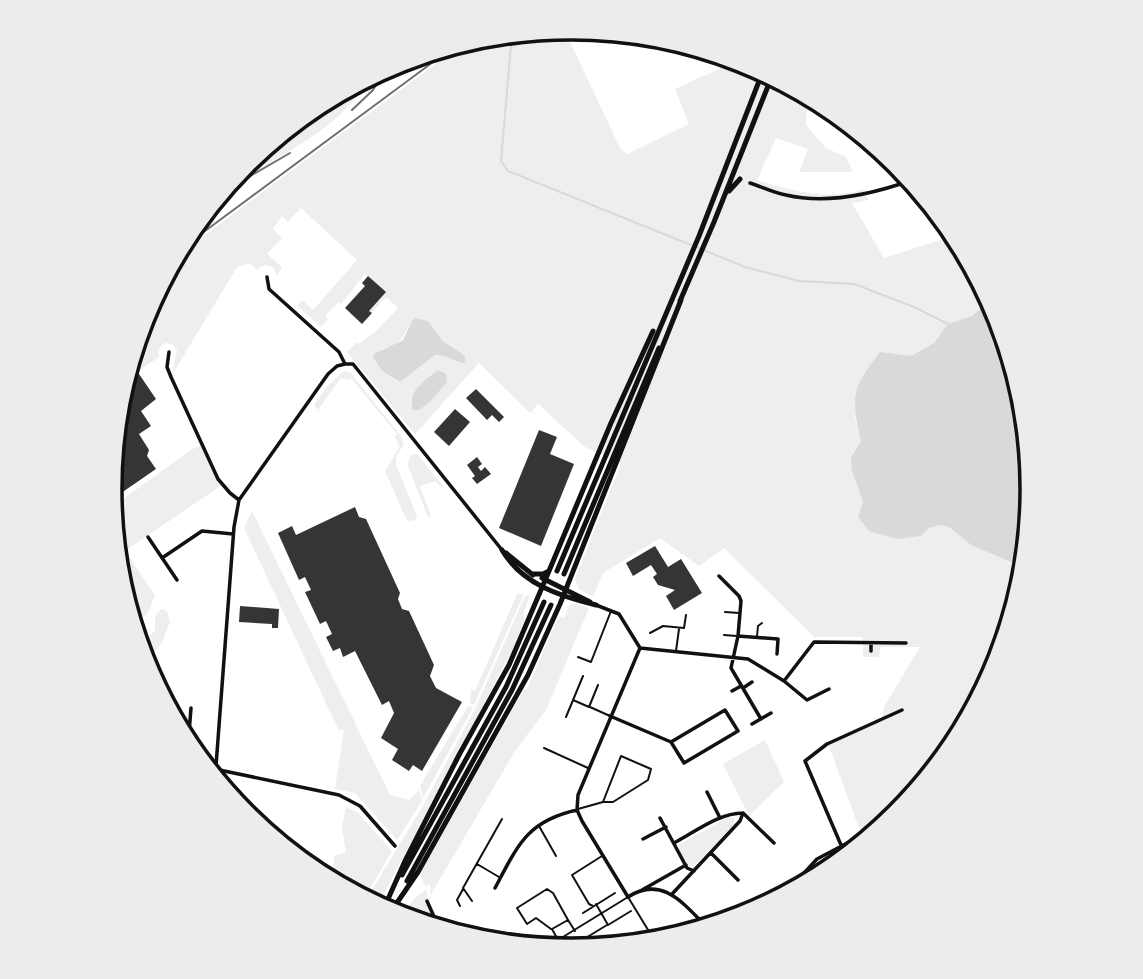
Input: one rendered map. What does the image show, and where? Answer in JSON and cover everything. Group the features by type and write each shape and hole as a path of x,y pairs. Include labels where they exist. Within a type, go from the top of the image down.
{"highway":[{"path":"557,571 699,236 759,82"},
{"path":"564,575 707,239 768,86"},
{"path":"737,166 740,179"},
{"path":"740,179 750,183"},
{"path":"714,222 731,188 740,179"},
{"path":"388,899 459,755 509,664 539,596 549,583 549,571 611,423 658,321 673,295"},
{"path":"396,903 418,872 528,675 560,604 561,593 569,580 681,300"},
{"path":"502,550 531,577 539,596"},
{"path":"531,577 549,571"},
{"path":"531,577 549,583 561,593 596,605"},
{"path":"569,580 573,592"},
{"path":"549,583 561,593 573,592 596,605"},
{"path":"388,899 506,687 544,602"},
{"path":"395,902 512,690 551,605"}],"street":[{"path":"750,183 787,196 822,198 859,196 900,184"},
{"path":"267,277 269,289 339,352 345,364"},
{"path":"169,352 167,368 218,479 239,500"},
{"path":"216,765 233,534 239,500 328,374 337,366 353,364 502,550"},
{"path":"162,558 202,531 233,534"},
{"path":"148,537 177,580"},
{"path":"719,576 741,601 738,636 731,668 761,719"},
{"path":"596,605 611,609 625,620 640,648"},
{"path":"738,636 778,639 777,654"},
{"path":"784,681 814,642 905,643"},
{"path":"871,643 871,650"},
{"path":"640,648 748,659 784,681 807,700 829,689"},
{"path":"640,648 578,794 577,810 628,897 686,865"},
{"path":"732,691 752,682"},
{"path":"189,726 191,708"},
{"path":"610,716 671,742 684,764 738,731 725,710 671,742"},
{"path":"841,845 805,761 827,744 902,710"},
{"path":"752,724 771,713"},
{"path":"222,771 339,795 360,806 396,846"},
{"path":"706,792 720,818"},
{"path":"495,888 527,832 560,814 577,810"},
{"path":"674,843 732,813 743,813 774,843"},
{"path":"673,893 740,821 743,813"},
{"path":"660,818 686,865 694,871"},
{"path":"643,839 666,827"},
{"path":"802,875 817,859 854,839"},
{"path":"711,853 738,880"},
{"path":"641,890 673,893 700,920"},
{"path":"426,901 434,917"}],"lane":[{"path":"578,657 591,662 611,609"},
{"path":"725,612 740,613"},
{"path":"650,633 663,626 684,628 686,615"},
{"path":"757,637 758,626 762,623"},
{"path":"676,652 680,628"},
{"path":"724,635 738,636"},
{"path":"566,717 583,676"},
{"path":"589,707 598,685"},
{"path":"573,700 610,716"},
{"path":"544,748 589,768"},
{"path":"577,810 603,802 613,802 648,780 651,769 621,756 603,802"},
{"path":"460,906 457,900 502,819"},
{"path":"539,825 555,856"},
{"path":"602,856 572,875 589,904 594,905 608,925"},
{"path":"477,864 500,877"},
{"path":"463,888 471,901"},
{"path":"557,939 552,929 536,918 527,924 517,908 547,889 553,892 575,931"},
{"path":"583,913 615,893"},
{"path":"561,939 628,897 649,932"},
{"path":"585,939 631,911"},
{"path":"552,929 568,920"}],"shaded area":[{"path":"569,40 621,150 627,154 689,124 675,89 724,67 807,107 806,125 826,148 846,157 853,172 799,172 808,149 776,138 757,180 810,193 850,193 864,189 869,200 852,203 884,258 944,239 961,265 982,307 972,316 949,324 934,343 911,356 898,355 855,417 861,442 863,501 858,517 864,523 921,536 929,528 941,525 949,527 971,545 1014,563 1005,606 987,661 961,714 945,739 909,786 868,827 860,831 828,743 882,719 884,707 920,647 881,647 879,657 863,657 863,637 814,637 724,548 699,566 660,538 603,573 593,597 579,589 575,579 621,463 585,447 538,404 530,413 479,363 415,434 347,352 357,342 359,344 377,330 398,308 386,297 372,313 369,311 385,292 365,274 341,304 338,302 325,316 328,319 321,327 297,306 302,300 313,310 357,260 301,208 288,222 282,216 273,229 282,238 267,254 282,267 277,276 274,268 270,266 257,270 250,263 237,267 172,375 177,350 172,344 165,343 158,350 159,357 139,371 156,318 182,265 198,240 441,60 484,49","holes":["416,318 428,321 443,341 464,355 459,363 449,356 435,355 399,382 382,371 382,349 398,342","423,381 447,382 430,402 410,403 412,395"]},
{"path":"359,94 329,124 254,172 298,133"},
{"path":"982,307 987,318 1005,373 1017,431 1021,490 1014,563 971,545 949,527 941,525 929,528 921,536 897,539 869,531 858,517 863,501 852,471 851,457 861,442 855,403 863,376 880,352 911,356 934,343 948,324 972,316"},
{"path":"416,318 428,321 443,341 464,355 466,363 435,355 400,382 382,371 373,357 374,354 403,340"},
{"path":"438,370 446,374 447,382 430,402 419,410 413,410 414,392"},
{"path":"344,371 350,372 401,436 404,444 396,457 396,465 417,516 415,520 407,521 385,471 400,446 394,437 397,434 351,378 341,378 318,410 314,405 326,388"},
{"path":"202,444 222,485 126,550 122,500"},
{"path":"417,454 443,486 435,481 420,486 431,516 428,517 407,464 411,455"},
{"path":"252,511 390,795 409,800 419,790 422,801 397,840 355,793 335,789 344,730 338,729 244,528"},
{"path":"127,554 155,595 148,613 142,619"},
{"path":"517,594 524,594 474,705 470,703 471,689 475,691"},
{"path":"530,594 514,647 382,897 371,891 424,804 476,707 525,596"},
{"path":"574,603 589,608 546,710 515,751 430,896 429,883 426,887 419,873 527,689 559,616 564,618 569,606"},
{"path":"161,609 167,611 170,622 162,642 153,654 147,638 155,631 155,617"},
{"path":"468,706 473,708 423,798 420,786"},
{"path":"765,740 784,782 749,816 723,764"},
{"path":"346,807 358,813 392,851 369,890 333,870 334,856 346,852 342,827"},
{"path":"728,817 734,818 734,825 694,866 687,865 679,849 680,844"},
{"path":"427,889 427,901 434,917 407,908"}],"building":[{"path":"368,276 386,292 369,311 372,313 362,324 345,308 365,286 362,283"},
{"path":"138,375 156,399 141,411 151,426 139,434 149,450 147,456 156,469 122,492 126,431"},
{"path":"476,389 504,417 499,422 492,415 487,420 466,398"},
{"path":"455,409 470,422 449,446 434,432"},
{"path":"539,430 557,437 550,454 574,464 541,546 499,528"},
{"path":"477,457 482,464 478,467 481,471 485,467 491,474 477,484 467,465"},
{"path":"355,507 359,517 366,519 400,593 398,599 402,609 409,611 434,665 430,676 436,688 462,702 422,771 413,765 409,771 392,760 398,749 381,738 394,713 389,701 382,705 355,651 343,657 340,648 333,651 326,637 332,634 326,621 320,624 305,592 311,590 305,577 299,580 278,533 292,526 296,535"},
{"path":"655,546 668,567 681,559 702,593 674,610 666,596 675,590 658,585 653,577 657,574 651,565 633,576 626,563"},
{"path":"240,606 279,609 278,628 272,628 272,624 239,622"}],"waterway":[{"path":"511,44 501,161 508,171 691,245"},
{"path":"696,247 745,267 799,281 854,284 914,307 948,324"}],"railway":[{"path":"204,232 432,62"},
{"path":"352,110 376,86"},
{"path":"249,177 290,153"}]}
